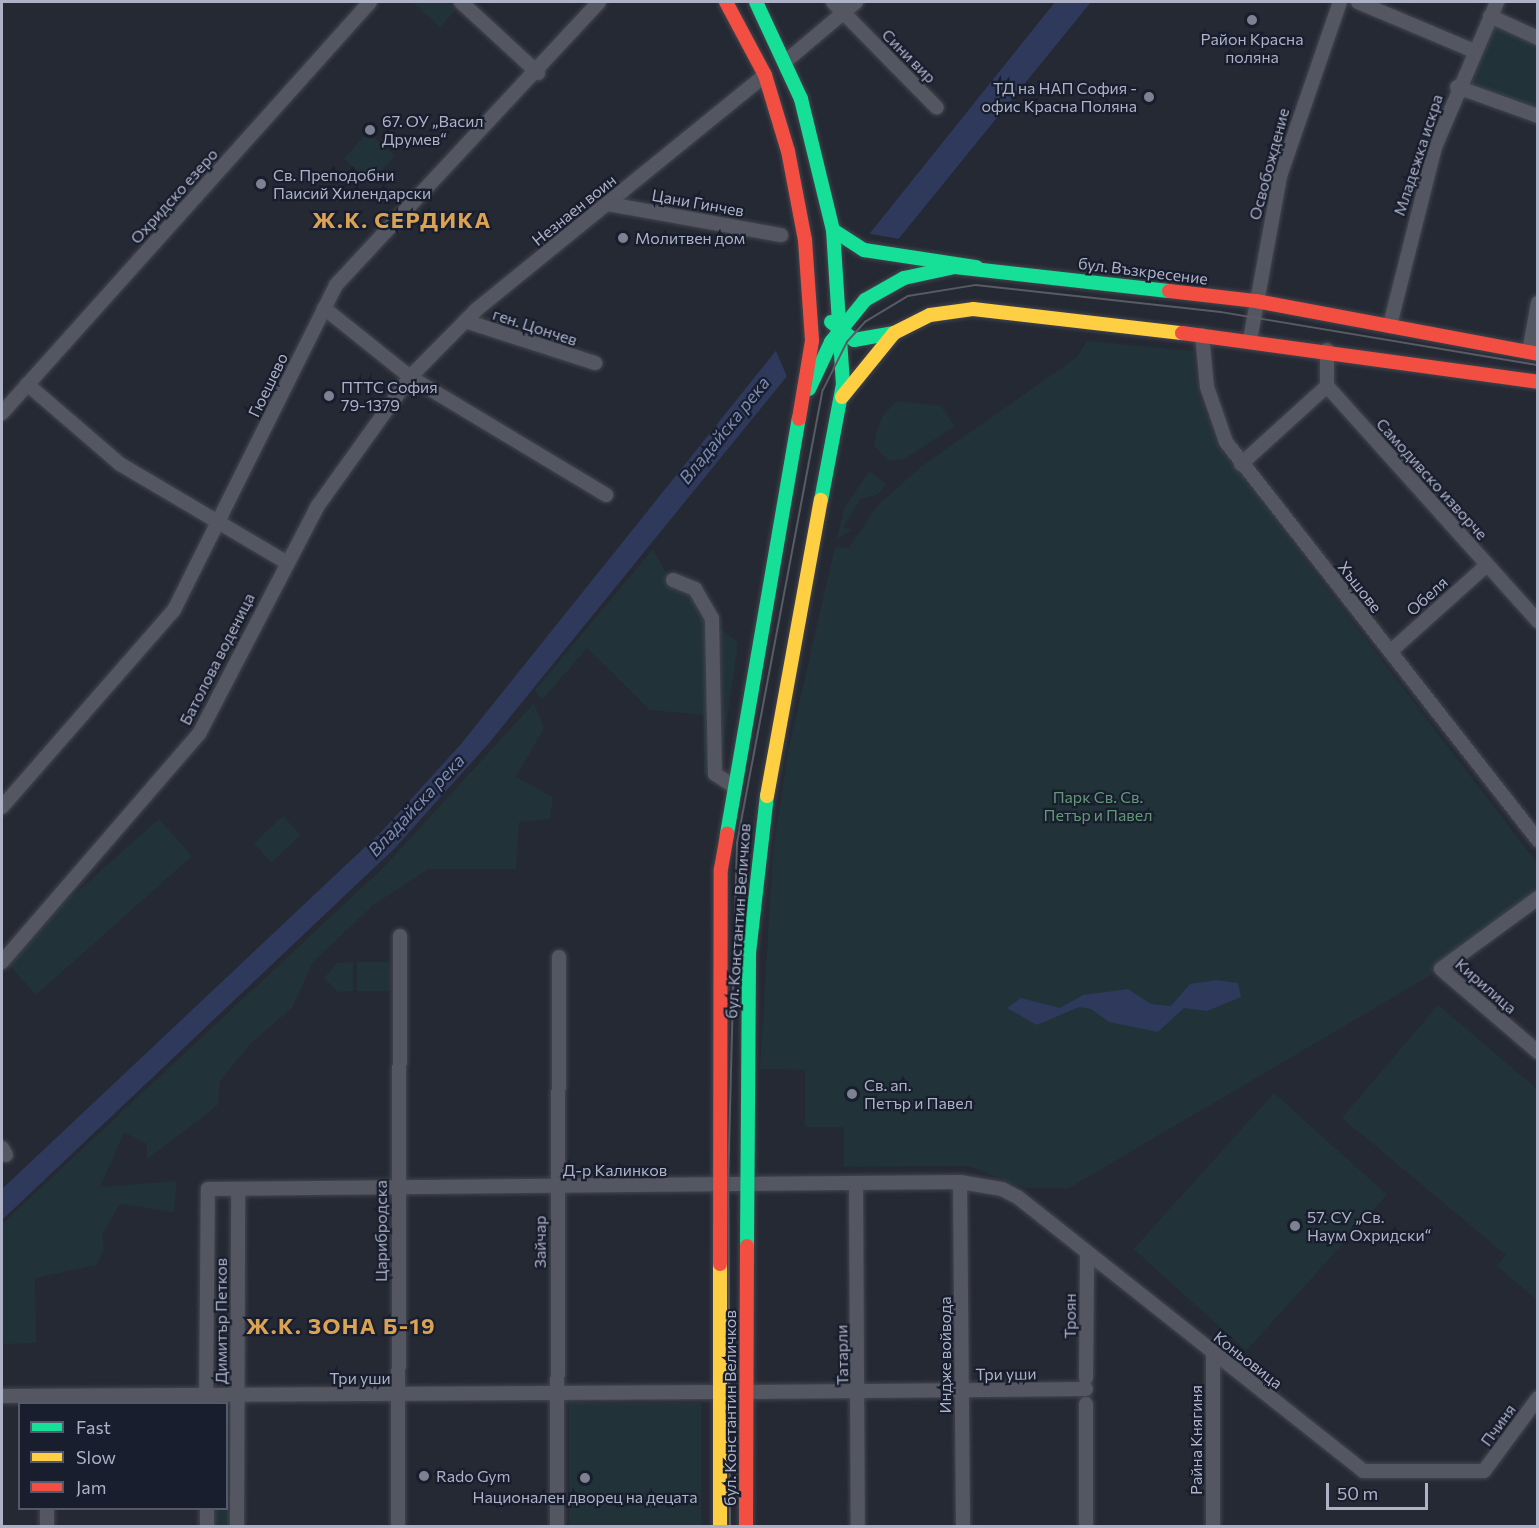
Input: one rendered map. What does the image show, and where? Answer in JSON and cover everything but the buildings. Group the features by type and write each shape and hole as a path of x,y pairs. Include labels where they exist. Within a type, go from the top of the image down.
{"main road":[{"path":"726,2 765,75 788,151 808,272 812,341 805,400"},
{"path":"756,2 786,61 813,137 833,230 842,397"},
{"path":"833,230 864,250 977,267"},
{"name":"бул. Възкресение","path":"805,400 839,330 865,300 904,278 977,267 1256,302 1533,353"},
{"path":"808,272 821,306 839,330 859,340 894,333 930,315 972,309 1250,340 1538,382"},
{"path":"842,397 894,333"},
{"name":"бул. Константин Величков","path":"746,1527 749,953 765,793 842,397"},
{"name":"бул. Константин Величков","path":"720,1527 719,1186 714,869 805,400"}],"street":[{"name":"Охридско езеро","path":"2,413 370,2"},
{"path":"461,2 538,73"},
{"name":"Гюешево","path":"2,807 174,610 221,520 324,308 344,276 538,73 599,2"},
{"name":"Сини вир","path":"833,2 937,108"},
{"path":"786,61 856,2"},
{"name":"Освобождение","path":"1250,340 1280,176 1340,2"},
{"path":"1358,2 1474,51"},
{"name":"Младежка искра","path":"1390,325 1417,206 1457,87 1497,2"},
{"path":"1490,16 1538,38"},
{"name":"Незнаен воин","path":"410,377 465,321 765,75"},
{"path":"1457,87 1538,116"},
{"name":"Цани Гинчев","path":"608,204 782,235"},
{"path":"1533,353 1538,303"},
{"path":"324,308 410,377 606,495"},
{"name":"ген. Цончев","path":"465,321 596,363"},
{"name":"Хъшове","path":"1202,335 1213,411 1241,464 1538,840"},
{"path":"1241,464 1327,386 1327,350"},
{"name":"Батолова воденица","path":"2,962 199,734 286,562 322,499 410,377"},
{"path":"27,384 120,464 221,520 286,562"},
{"name":"Самодивско изворче","path":"1327,386 1538,621"},
{"name":"Обеля","path":"1391,651 1486,564"},
{"path":"673,580 702,597 717,645 715,774 732,785"},
{"name":"Кирилица","path":"1538,898 1441,969 1538,1052"},
{"name":"Царибродска","path":"398,1527 400,936"},
{"name":"Зайчар","path":"557,1527 559,957"},
{"name":"Д-р Калинков","path":"208,1189 960,1182 1002,1189 1019,1198"},
{"name":"Индже войвода","path":"960,1182 963,1527"},
{"name":"Татарли","path":"856,1184 860,1390 858,1527"},
{"name":"Димитър Петков","path":"206,1399 208,1189"},
{"name":"Димитър Петков","path":"237,1527 238,1189"},
{"name":"Коньовица","path":"1019,1198 1363,1471 1484,1471"},
{"name":"Троян","path":"1086,1383 1087,1254"},
{"name":"Райна Княгиня","path":"1213,1353 1213,1527"},
{"name":"Три уши","path":"746,1392 962,1391 1086,1383"},
{"name":"Три уши","path":"2,1396 47,1400 206,1399 237,1395 720,1392"},
{"name":"Пчиня","path":"1484,1471 1538,1398"},
{"path":"1086,1404 1086,1527"},
{"path":"47,1510 47,1527"},
{"path":"207,1510 207,1527"}],"green space":[{"path":"412,2 447,2 456,10 440,27"},
{"path":"1490,16 1537,38 1537,116 1457,87"},
{"path":"368,132 395,156 371,183 344,159"},
{"name":"Парк Св. Св. Петър и Павел","path":"1087,341 1193,351 1197,389 1218,446 1537,863 1537,892 1434,966 1441,969 1069,1188 1026,1188 969,1166 844,1167 844,1127 805,1127 805,1070 760,1069 773,851 788,751 835,547 849,548 878,505 922,466 1076,358"},
{"path":"896,401 941,406 955,426 904,459 888,461 874,446 882,417"},
{"path":"869,471 886,484 877,495 860,499 843,528 853,529 837,539 844,509"},
{"path":"653,549 665,571 706,594 717,626 738,643 719,776 704,774 703,715 650,710 587,648 542,700 535,690"},
{"path":"534,703 544,728 516,777 553,797 550,819 519,822 516,869 428,869 372,906 313,962 292,1008 251,1043 220,1081 218,1105 147,1159 147,1144 124,1132 100,1187 177,1181 174,1212 120,1204 102,1234 104,1250 96,1265 35,1278 36,1343 2,1344 2,1224 385,866"},
{"path":"283,816 301,835 271,862 254,843"},
{"path":"159,819 192,856 36,995 10,966 62,905"},
{"path":"353,962 353,991 338,992 324,978 337,963"},
{"path":"357,962 390,962 390,991 357,991"},
{"path":"1438,1005 1537,1089 1537,1300 1497,1266 1506,1255 1342,1118"},
{"path":"1274,1093 1387,1195 1246,1351 1133,1249"},
{"path":"206,1395 237,1395 237,1526 207,1526 207,1510 228,1510 228,1402 206,1402"},
{"path":"569,1403 701,1403 701,1526 569,1526"}],"water":[{"name":"Владайска река","path":"1055,2 1091,2 489,743 395,848 2,1220 2,1189 382,831 461,744"},
{"path":"1217,980 1238,983 1241,997 1207,1011 1184,1008 1158,1032 1109,1022 1091,1009 1079,1007 1037,1025 1007,1008 1021,998 1060,1008 1083,995 1128,989 1151,1004 1171,1006 1190,984"}],"pier":[{"path":"866,233 905,240 788,379 773,344"}],"tram line":[{"path":"730,1526 728,1186 737,843 823,390 847,342 865,322 908,296 976,285 1221,312 1538,365"}],"traffic: fast":[{"path":"756,2 801,99 833,230 843,384 821,500"},
{"path":"833,230 864,250 977,267"},
{"path":"809,389 831,342 865,300 904,278 955,267 1169,291"},
{"path":"831,322 854,340 894,333"},
{"path":"727,834 799,419"},
{"path":"747,1246 749,953 767,796"}],"traffic: slow":[{"path":"842,397 894,333 930,315 973,309 1182,333"},
{"path":"767,796 821,500"},
{"path":"720,1264 720,1526"}],"traffic: jam":[{"path":"726,2 765,75 788,151 805,240 812,341 799,419"},
{"path":"1169,291 1256,301 1538,354"},
{"path":"1182,333 1538,382"},
{"path":"720,1264 721,869 727,834"},
{"path":"746,1526 747,1246"}],"place":[{"name":"Район Красна поляна","path":"1252,20"},
{"name":"ТД на НАП София - офис Красна Поляна","path":"1149,97"},
{"name":"67. ОУ „Васил Друмев“","path":"370,130"},
{"name":"Св. Преподобни Паисий Хилендарски","path":"261,184"},
{"name":"Молитвен дом","path":"623,238"},
{"name":"ПТТС София 79-1379","path":"329,396"},
{"name":"Св. ап. Петър и Павел","path":"852,1094"},
{"name":"57. СУ „Св. Наум Охридски“","path":"1295,1226"},
{"name":"Rado Gym","path":"424,1476"},
{"name":"Национален дворец на децата","path":"585,1478"}],"district":[{"name":"Ж.К. СЕРДИКА","path":"402,220"},
{"name":"Ж.К. ЗОНА Б-19","path":"341,1326"}]}
